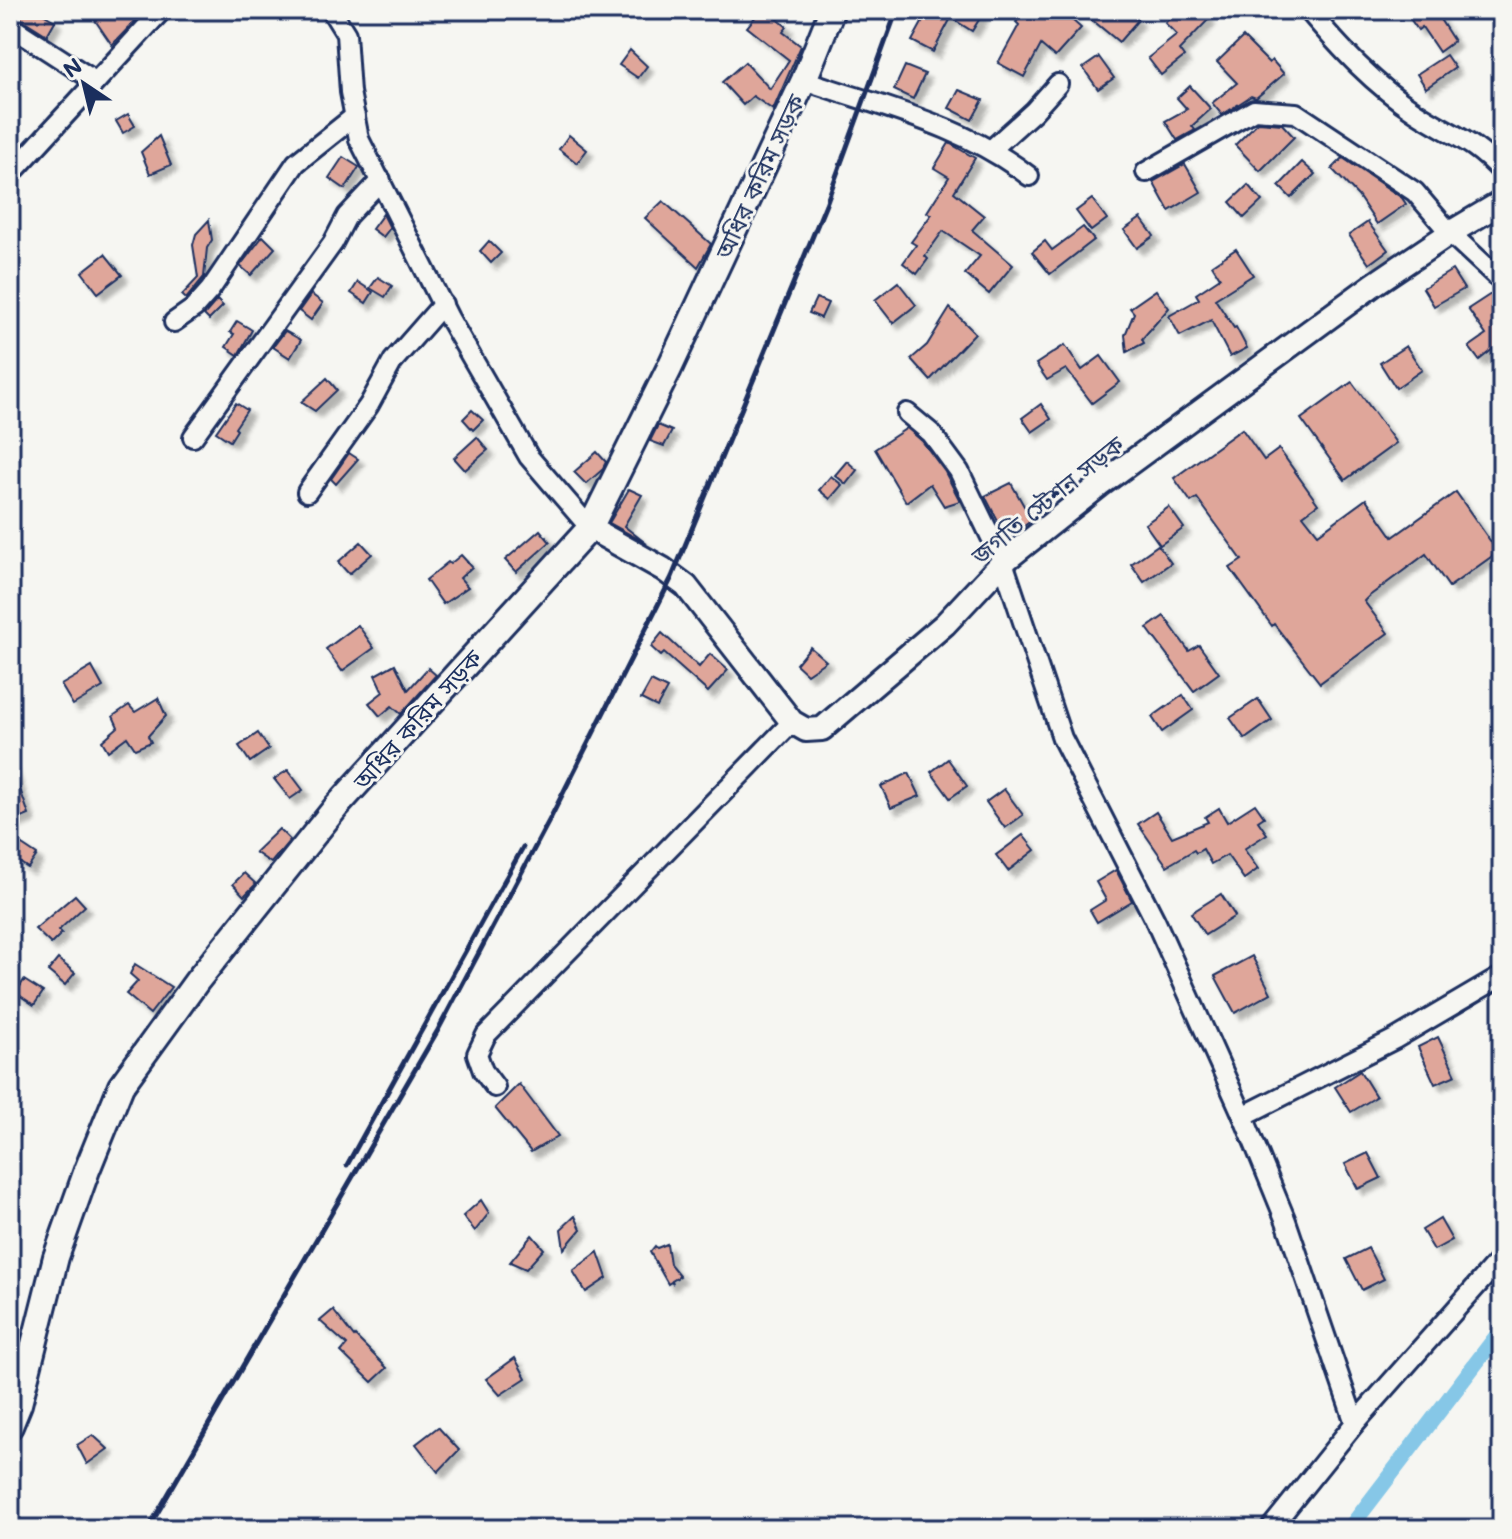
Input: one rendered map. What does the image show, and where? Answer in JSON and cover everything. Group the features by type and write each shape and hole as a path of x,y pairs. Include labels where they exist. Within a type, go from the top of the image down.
{"main road":[{"name":"অধির করিম সড়ক","path":"10,1426 19,1404 56,1257 121,1086 197,981 337,806 590,528 669,369 804,80 832,10"}],"street":[{"path":"10,175 162,10"},
{"path":"331,10 346,34 350,92 359,139 443,304 529,457 590,528 663,569 686,586 792,722 486,1035 477,1054 483,1071 495,1087"},
{"path":"1308,10 1374,81 1417,113 1463,137 1502,172"},
{"path":"10,26 95,81"},
{"path":"804,80 945,128 992,149 1029,176"},
{"path":"992,149 1058,84"},
{"path":"1146,172 1254,110 1296,113 1415,192 1450,233 1502,279"},
{"path":"174,322 194,308 210,290 296,163 355,116"},
{"path":"193,437 333,243 347,216 381,180"},
{"name":"জগতি স্টেশন সড়ক","path":"792,722 806,730 822,729 945,624 1003,562 1113,476 1373,285 1502,202"},
{"path":"307,492 369,405 393,361 443,304"},
{"path":"907,413 931,433 959,471 1003,562 1062,738 1155,920 1243,1116 1286,1221 1355,1423"},
{"path":"1243,1116 1395,1039 1502,976"},
{"path":"1270,1529 1355,1423 1502,1257"}],"building":[{"path":"24,10 36,10 55,21 47,35 20,18"},
{"path":"88,10 133,10 138,18 112,45"},
{"path":"761,10 767,10 787,27 783,32 801,46 773,110 753,96 743,105 722,82 745,62 770,89 789,60 747,27"},
{"path":"929,10 985,10 972,31 951,18 933,52 912,41"},
{"path":"1028,10 1061,10 1081,28 1055,57 1041,45 1024,77 998,63 1019,25 1016,22"},
{"path":"1080,10 1127,10 1138,20 1119,42"},
{"path":"1178,10 1193,10 1199,16 1204,13 1209,19 1179,50 1184,57 1161,75 1148,58 1177,35 1165,23"},
{"path":"1404,10 1434,10 1454,41 1439,52 1422,27 1418,30"},
{"path":"1243,37 1284,74 1256,98 1251,96 1222,115 1212,103 1237,83 1217,62"},
{"path":"630,50 647,66 638,78 619,65"},
{"path":"1446,55 1455,68 1426,88 1417,74"},
{"path":"1099,57 1114,78 1098,89 1083,68"},
{"path":"905,66 925,74 913,99 894,90"},
{"path":"1190,86 1211,109 1192,126 1195,130 1177,140 1165,121 1187,109 1177,98"},
{"path":"959,90 983,100 972,120 949,108"},
{"path":"128,114 135,126 123,133 116,121"},
{"path":"1258,122 1282,124 1294,137 1260,171 1235,145"},
{"path":"569,135 587,150 577,163 559,149"},
{"path":"159,136 171,165 150,174 141,152"},
{"path":"949,143 975,158 954,192 984,216 972,230 1013,265 989,294 965,274 980,256 943,231 925,256 928,259 917,274 903,263 916,245 911,242 931,215 927,212 949,177 934,168"},
{"path":"343,157 359,167 345,189 329,178"},
{"path":"1343,158 1402,198 1406,204 1377,224 1358,196 1332,169"},
{"path":"1302,162 1315,174 1291,198 1279,186"},
{"path":"1185,164 1201,192 1169,211 1153,182"},
{"path":"1248,185 1262,201 1244,218 1230,202"},
{"path":"1092,199 1107,219 1091,231 1076,211"},
{"path":"663,201 711,244 698,267 645,218"},
{"path":"383,214 390,228 383,237 372,229"},
{"path":"1141,218 1154,236 1137,248 1124,230"},
{"path":"209,220 212,240 207,248 204,277 186,299 182,295 198,278 193,245 196,234"},
{"path":"1368,222 1388,250 1369,264 1349,235"},
{"path":"1083,227 1094,240 1050,274 1032,252 1045,241 1052,250"},
{"path":"263,236 275,248 251,275 240,266"},
{"path":"489,241 501,253 491,263 480,251"},
{"path":"1236,249 1253,275 1215,299 1247,348 1230,357 1211,320 1180,336 1169,316 1199,299 1196,294 1220,278 1212,265"},
{"path":"105,254 122,275 98,293 82,272"},
{"path":"1452,270 1464,289 1434,306 1423,288"},
{"path":"378,277 392,286 385,297 370,288"},
{"path":"358,282 373,292 366,303 351,293"},
{"path":"898,282 916,305 893,323 875,300"},
{"path":"1156,290 1169,308 1142,339 1144,343 1127,352 1125,335 1134,313 1130,308"},
{"path":"1497,290 1502,296 1502,342 1479,360 1469,347 1486,335 1468,309"},
{"path":"311,294 323,303 311,320 299,311"},
{"path":"816,298 828,303 821,318 809,313"},
{"path":"217,300 223,306 209,320 204,315"},
{"path":"950,308 975,333 930,380 911,359 927,345"},
{"path":"237,321 252,330 238,355 226,347"},
{"path":"285,331 301,340 290,358 273,347"},
{"path":"1065,345 1082,370 1101,356 1120,382 1092,403 1066,369 1047,380 1036,364"},
{"path":"1406,346 1422,370 1396,388 1380,363"},
{"path":"327,378 337,390 315,411 301,402"},
{"path":"1352,382 1396,443 1345,480 1301,419"},
{"path":"236,403 247,410 230,441 216,432"},
{"path":"1041,404 1051,419 1032,432 1022,418"},
{"path":"472,410 483,420 473,430 463,419"},
{"path":"658,425 672,431 664,446 650,441"},
{"path":"907,428 922,441 945,472 960,501 944,506 930,484 906,502 875,449"},
{"path":"1242,429 1264,460 1279,449 1318,504 1303,515 1318,534 1366,499 1393,537 1456,492 1498,552 1449,587 1426,554 1364,601 1388,633 1320,683 1274,624 1272,626 1230,568 1242,560 1197,498 1191,502 1174,478"},
{"path":"477,437 488,450 465,470 454,458"},
{"path":"597,452 606,462 602,470 586,484 574,472"},
{"path":"349,453 358,459 336,484 331,479"},
{"path":"847,461 857,470 846,484 835,475"},
{"path":"831,476 842,485 830,499 819,490"},
{"path":"1011,483 1032,520 1007,539 985,496"},
{"path":"629,489 642,495 624,526 647,544 609,523"},
{"path":"1169,507 1184,528 1160,545 1145,524"},
{"path":"540,530 550,542 516,572 505,560"},
{"path":"361,542 372,554 349,574 338,562"},
{"path":"1158,545 1171,563 1144,582 1131,564"},
{"path":"461,555 472,567 460,578 468,587 443,604 426,580"},
{"path":"1164,616 1189,651 1199,645 1219,673 1194,691 1147,628"},
{"path":"358,625 374,648 342,671 326,649"},
{"path":"662,633 699,667 710,654 728,670 708,692 664,653 661,656 651,647"},
{"path":"810,647 826,661 807,674 796,664"},
{"path":"395,664 408,690 428,668 436,675 401,714 392,706 380,716 369,703 383,692 375,675"},
{"path":"92,667 103,687 73,705 61,685"},
{"path":"651,681 667,689 657,707 641,699"},
{"path":"1183,695 1193,710 1162,732 1152,717"},
{"path":"158,698 166,716 148,736 151,742 135,749 127,737 108,751 102,741 118,727 113,716 129,705 135,712"},
{"path":"1258,699 1272,720 1245,739 1230,718"},
{"path":"258,733 269,749 250,762 239,746"},
{"path":"948,759 967,786 950,798 931,772"},
{"path":"10,764 29,815 10,823"},
{"path":"288,770 303,790 290,799 274,779"},
{"path":"909,773 920,796 891,808 881,786"},
{"path":"1004,789 1023,815 1005,828 986,802"},
{"path":"1255,804 1264,817 1258,821 1267,834 1244,849 1258,869 1244,879 1227,855 1211,864 1203,849 1196,853 1194,850 1167,866 1138,824 1156,812 1172,837 1208,822 1205,817 1219,808 1227,822"},
{"path":"279,829 290,840 271,863 255,852"},
{"path":"1023,835 1035,850 1008,871 996,855"},
{"path":"19,843 37,855 28,868 10,856"},
{"path":"1116,870 1132,901 1097,922 1090,910 1106,900 1096,882"},
{"path":"244,873 256,884 244,896 233,884"},
{"path":"1221,894 1235,916 1205,935 1191,913"},
{"path":"75,895 85,906 59,930 62,933 51,944 35,929"},
{"path":"1252,956 1271,993 1235,1013 1215,976"},
{"path":"58,959 75,973 65,985 48,971"},
{"path":"135,964 171,987 150,1014 126,994 138,981 130,974"},
{"path":"24,980 43,992 34,1005 16,993"},
{"path":"1438,1037 1456,1075 1435,1084 1418,1047"},
{"path":"1360,1071 1376,1097 1351,1112 1335,1087"},
{"path":"519,1084 558,1136 531,1152 495,1108"},
{"path":"1368,1153 1381,1178 1358,1189 1345,1164"},
{"path":"481,1200 489,1213 475,1231 463,1216"},
{"path":"575,1216 581,1229 564,1249 561,1229"},
{"path":"1440,1219 1452,1240 1434,1250 1422,1230"},
{"path":"532,1235 544,1249 526,1269 510,1262"},
{"path":"667,1244 670,1264 680,1276 672,1281 673,1284 668,1284 650,1252 655,1246"},
{"path":"1368,1248 1384,1279 1362,1290 1346,1259"},
{"path":"598,1252 607,1278 586,1292 573,1271"},
{"path":"333,1310 354,1337 387,1368 372,1382 341,1352 347,1345 320,1321"},
{"path":"515,1358 526,1378 500,1395 486,1379"},
{"path":"438,1427 459,1450 438,1472 416,1444"},
{"path":"93,1435 108,1449 87,1464 77,1445"}],"waterway":[{"path":"1349,1529 1502,1329"}],"railway":[{"path":"148,1529 438,1030 551,817 672,577 826,204 897,10"},
{"path":"347,1165 523,847"}]}
